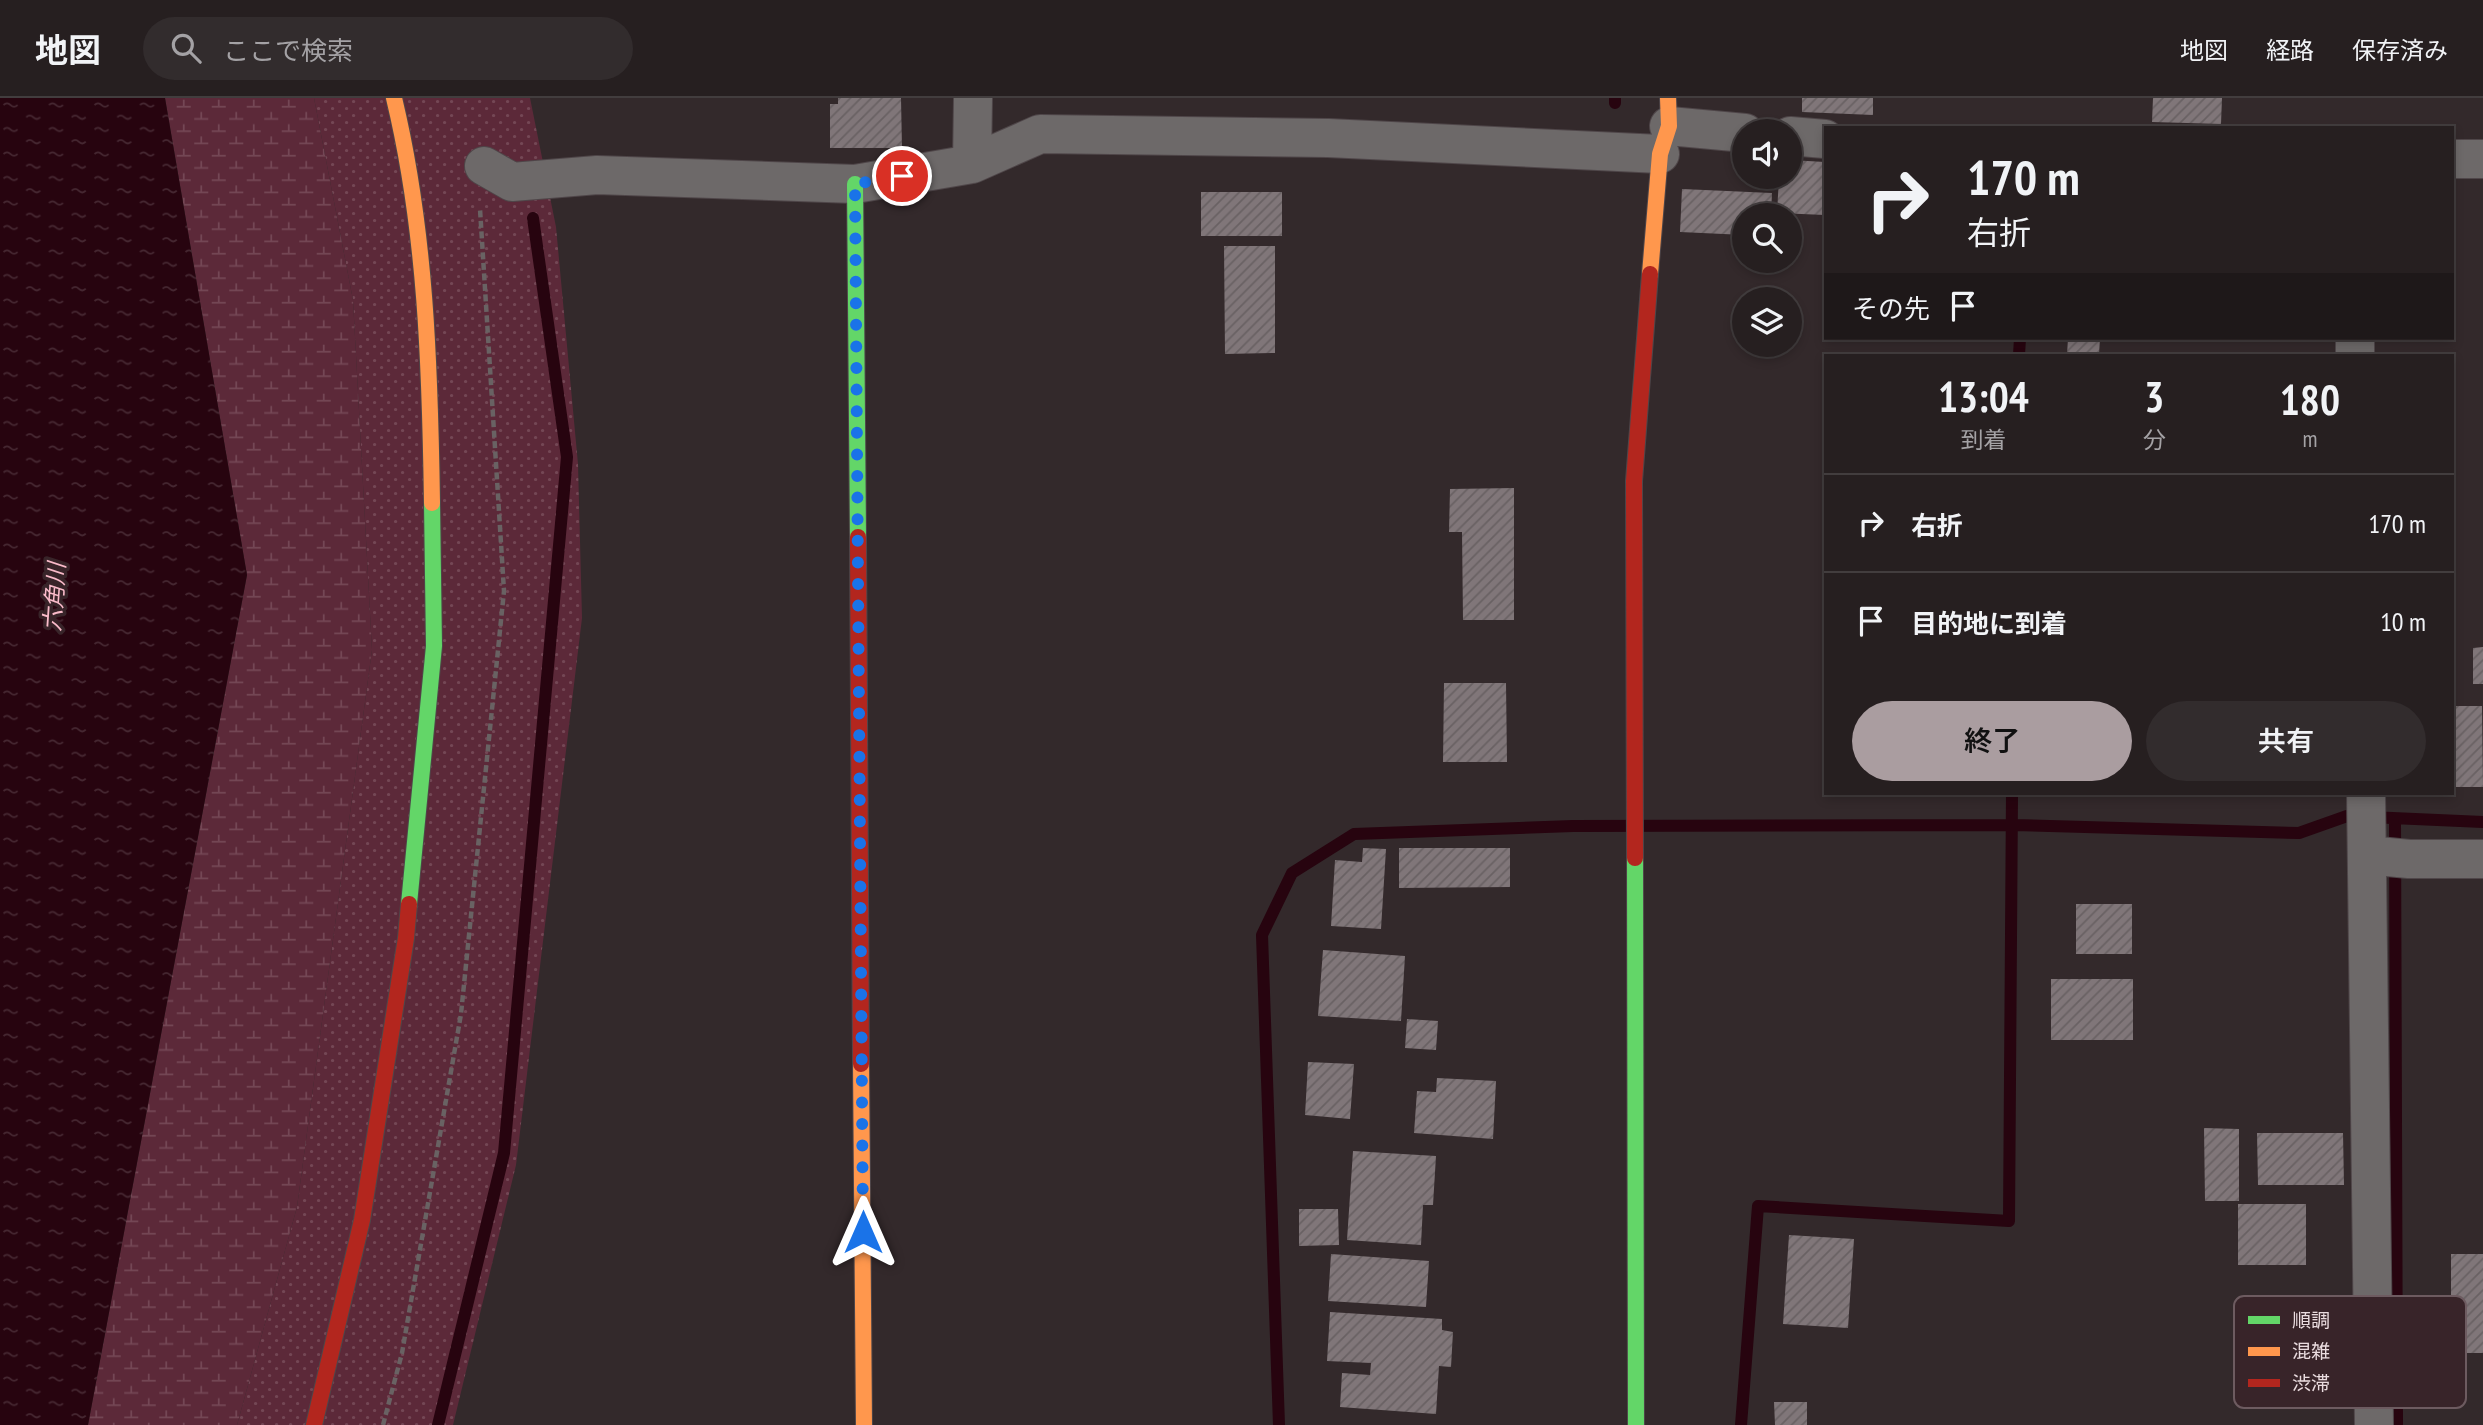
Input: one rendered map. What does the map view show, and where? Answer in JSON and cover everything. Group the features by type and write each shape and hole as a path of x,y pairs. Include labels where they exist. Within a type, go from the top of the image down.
{"street":[{"path":"314,1425 362,1220 400,979 434,646 431,442 425,289 404,140 394,98"},
{"path":"972,164 973,98"},
{"path":"1636,1425 1634,481 1666,126"},
{"path":"484,166 512,182 597,175 855,184 972,164 1040,134 1328,138 1666,126 1732,132"},
{"path":"1802,137 1824,139"},
{"path":"2454,159 2483,159"},
{"path":"855,184 864,1425"},
{"path":"2366,823 2409,859 2483,859"},
{"path":"2366,823 2372,1296"}],"path":[{"path":"383,1425 401,1353 461,1014 504,591 480,204 484,166"}],"green space":[{"path":"165,98 314,98 353,300 372,650 297,1207 237,1425 88,1425 247,575"},
{"path":"314,98 530,98 556,227 578,464 582,618 516,1165 453,1425 237,1425 297,1207 372,650 353,300"}],"water":[{"name":"六角川","path":"0,98 165,98 247,575 88,1425 0,1425"}],"building":[{"path":"838,98 901,98 902,148 830,148 830,104 838,104"},
{"path":"1802,98 1873,98 1873,115 1802,112"},
{"path":"2153,98 2222,98 2221,124 2152,122"},
{"path":"1802,161 1824,162 1824,215 1802,214 1802,203 1778,203 1778,189 1802,189"},
{"path":"1682,189 1772,193 1772,203 1732,203 1732,234 1680,232"},
{"path":"1201,192 1282,192 1282,236 1201,236"},
{"path":"1224,246 1275,246 1275,353 1225,354"},
{"path":"2068,340 2100,340 2099,354 2067,354"},
{"path":"1514,488 1514,620 1463,620 1462,532 1449,532 1450,489"},
{"path":"2483,647 2483,684 2473,684 2473,648"},
{"path":"1444,683 1506,683 1507,762 1443,762"},
{"path":"2454,706 2482,706 2483,787 2454,787"},
{"path":"1363,848 1386,849 1381,929 1331,926 1335,860 1362,862"},
{"path":"1399,848 1510,848 1510,887 1399,888"},
{"path":"2076,904 2132,904 2132,954 2076,954"},
{"path":"1323,950 1405,956 1401,1021 1318,1016"},
{"path":"2051,979 2133,979 2133,1040 2051,1040"},
{"path":"1407,1019 1438,1021 1436,1050 1405,1048"},
{"path":"1308,1062 1354,1064 1350,1119 1305,1115"},
{"path":"1437,1078 1496,1081 1493,1139 1414,1133 1417,1091 1436,1092"},
{"path":"2204,1128 2239,1129 2239,1201 2205,1201"},
{"path":"2257,1133 2343,1133 2344,1185 2258,1185"},
{"path":"1353,1151 1436,1156 1433,1205 1423,1205 1421,1245 1347,1240"},
{"path":"2238,1204 2306,1204 2306,1265 2238,1265"},
{"path":"1299,1209 1338,1209 1339,1245 1299,1246"},
{"path":"1789,1235 1854,1239 1848,1328 1783,1324"},
{"path":"1331,1254 1429,1261 1426,1307 1328,1301"},
{"path":"2451,1254 2483,1254 2483,1353 2466,1353 2466,1296 2451,1296"},
{"path":"1330,1312 1442,1319 1442,1330 1453,1332 1451,1367 1439,1366 1436,1414 1340,1407 1342,1373 1370,1375 1371,1363 1327,1361"},
{"path":"1774,1402 1807,1402 1807,1425 1775,1425"}],"waterway":[{"path":"1615,98 1615,103"},
{"path":"438,1425 504,1153 567,457 533,218"},
{"path":"2019,354 2020,340"},
{"path":"1741,1425 1758,1206 2009,1221 2012,795"},
{"path":"1279,1425 1262,935 1292,873 1354,834 1573,826 2012,825 2299,833 2347,816 2483,822"},
{"path":"2395,820 2397,1296"},
{"path":"2397,1408 2397,1425"}],"traffic: fast":[{"path":"855,184 858,537"},
{"path":"409,904 434,646 432,503"},
{"path":"1635,858 1636,1425"}],"traffic: slow":[{"path":"394,98 405,148 420,249 428,350 432,503"},
{"path":"1650,274 1660,154 1669,126 1668,98"},
{"path":"861,1064 864,1425"}],"traffic: jam":[{"path":"1635,858 1634,481 1650,274"},
{"path":"858,537 861,1064"},
{"path":"314,1425 362,1220 409,904"}],"route":[{"path":"863,1232 855,184 902,176"}]}
